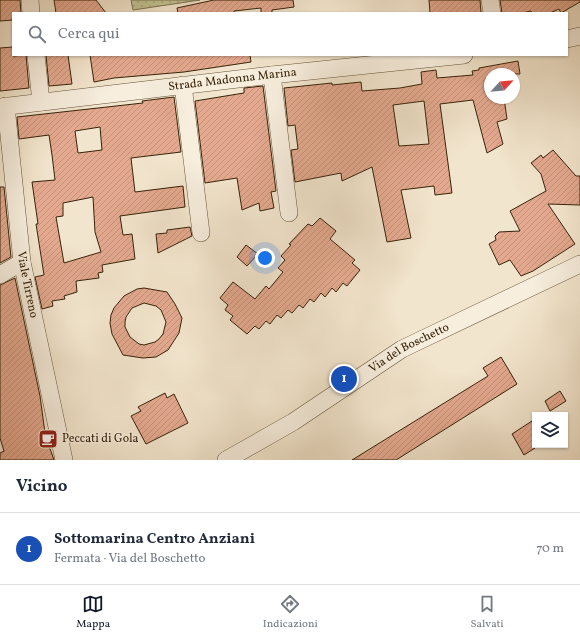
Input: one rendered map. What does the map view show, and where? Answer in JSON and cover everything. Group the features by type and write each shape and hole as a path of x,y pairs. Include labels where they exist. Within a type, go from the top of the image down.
{"street":[{"path":"30,0 31,12"},
{"path":"490,0 492,12"},
{"path":"568,38 580,36"},
{"path":"36,56 41,102"},
{"name":"Strada Madonna Marina","path":"3,107 183,85 454,56"},
{"path":"272,75 289,212"},
{"path":"183,85 201,233"},
{"name":"Viale Tirreno","path":"3,107 22,262 64,460"},
{"path":"0,275 22,262"},
{"name":"Via del Boschetto","path":"226,460 293,422 402,349 580,264"}],"green space":[{"path":"131,0 200,0 133,10"}],"building":[{"path":"0,0 20,0 21,12 12,12 12,20 0,21"},
{"path":"54,0 96,0 105,12 56,12"},
{"path":"214,0 293,0 294,7 272,10 272,12 261,12 261,8 234,12 178,12 177,8"},
{"path":"429,0 480,0 481,12 430,12"},
{"path":"500,0 580,0 580,2 563,12 560,12 559,9 552,12 502,12"},
{"path":"12,47 12,56 26,56 29,88 0,91 0,48"},
{"path":"46,56 68,56 72,84 49,86"},
{"path":"90,56 250,56 251,62 184,72 114,78 94,82"},
{"path":"518,61 519,68 484,68 484,104 505,104 507,119 497,122 503,144 487,153 473,100 440,104 452,193 435,195 434,186 401,190 411,238 387,242 372,167 342,181 341,173 295,182 291,150 298,149 295,125 288,126 284,88 332,83 332,85 361,82 362,91 400,88 422,84 421,72 436,70 437,78 473,75 472,71 479,70 479,68","holes":["424,101 429,144 399,146 393,105"]},
{"path":"263,86 276,191 271,192 274,208 260,211 259,203 242,210 237,178 205,183 195,101 244,93 244,88"},
{"path":"174,97 181,152 131,158 135,192 183,186 185,207 120,216 123,235 132,234 135,259 102,265 103,272 98,273 99,278 76,281 77,292 64,296 65,299 52,301 53,306 42,309 35,277 44,275 36,224 38,224 32,182 55,180 52,155 49,135 19,139 17,117 143,103 142,101","holes":["100,127 102,150 78,153 75,131","93,197 95,232 101,252 64,263 56,217 63,216 63,203"]},
{"path":"553,150 576,176 580,176 580,205 548,204 575,244 533,271 521,276 510,260 499,265 489,244 496,240 495,236 499,232 520,231 510,211 546,191 541,174 531,163 541,155 543,158"},
{"path":"0,187 4,187 11,257 0,263"},
{"path":"320,218 336,231 330,239 355,260 352,263 360,270 347,286 343,283 336,292 332,288 325,297 321,293 314,302 310,299 303,308 299,305 292,313 288,310 281,318 277,315 270,324 266,321 259,329 255,326 247,334 230,320 233,316 225,310 228,305 220,298 233,282 255,299 266,286 269,289 283,272 278,268 285,260 281,256 291,245 289,244 308,224 312,226"},
{"path":"190,227 192,236 158,253 156,234 167,233 167,230"},
{"path":"246,245 258,254 247,266 237,257"},
{"path":"15,278 40,396 45,433 48,432 51,445 49,446 54,460 0,460 0,453 4,451 0,438 0,285"},
{"path":"144,288 167,292 182,318 179,333 168,350 156,357 143,358 123,355 112,334 110,323 114,308 124,296 137,289","holes":["144,303 156,306 161,310 166,322 163,334 155,342 144,345 139,344 130,337 125,327 126,317 132,308"]},
{"path":"501,357 517,384 396,460 352,460 488,376 483,368"},
{"path":"560,391 566,401 550,411 545,401"},
{"path":"165,393 167,398 174,394 188,423 146,444 131,416 141,411 138,407"},
{"path":"532,421 532,448 535,448 524,455 512,434"}],"place":[{"name":"Sottomarina Centro Anziani","path":"344,379"},
{"name":"Peccati di Gola","path":"48,439"}]}
